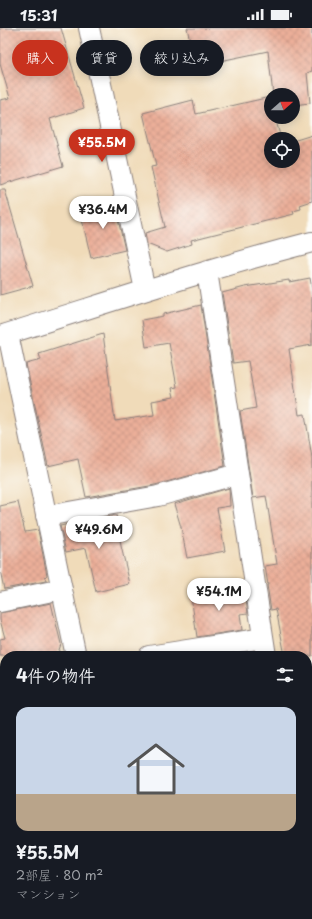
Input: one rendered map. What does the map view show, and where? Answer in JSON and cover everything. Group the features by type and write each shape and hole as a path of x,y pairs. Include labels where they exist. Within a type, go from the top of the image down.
{"street":[{"path":"90,28 145,290"},
{"path":"75,651 46,516 4,335 207,271 260,255 312,242"},
{"path":"207,271 265,647 213,651"},
{"path":"46,516 158,496 238,474"},
{"path":"0,602 62,589"}],"building":[{"path":"0,28 61,28 64,40 12,40 12,76 68,76 68,52 84,108 50,119 63,166 0,185 0,100 10,98 0,64"},
{"path":"187,28 312,28 312,71 307,73 310,103 300,104 300,88 272,88 268,51 224,60 224,40 190,40"},
{"path":"264,98 264,124 277,124 279,132 264,132 264,168 300,168 300,139 312,135 312,201 300,205 301,209 293,211 294,214 191,240 192,244 167,252 147,244 145,233 165,227 151,167 156,166 143,113 193,100 196,114"},
{"path":"0,190 5,190 33,286 0,295"},
{"path":"114,202 125,250 91,258 80,211"},
{"path":"310,278 312,289 312,345 289,349 299,415 305,414 312,458 312,651 284,651 276,609 271,610 265,566 277,564 266,496 253,498 240,411 256,408 248,361 233,363 222,293 245,287 289,280 289,282"},
{"path":"201,305 225,466 155,485 86,497 78,459 48,466 26,364 41,360 39,354 103,334 115,421 154,415 152,401 174,397 172,388 177,387 169,343 146,347 142,320 163,316 163,314"},
{"path":"229,488 230,506 217,508 225,551 187,558 181,527 174,504"},
{"path":"18,502 25,532 38,530 47,575 45,577 46,581 4,589 0,570 0,506"},
{"path":"116,515 121,546 130,584 96,592 86,548 66,552 60,526"},
{"path":"244,588 248,613 240,614 242,630 197,637 191,596"},
{"path":"51,603 61,644 59,651 0,651 0,639 5,638 0,620 0,613"}]}
